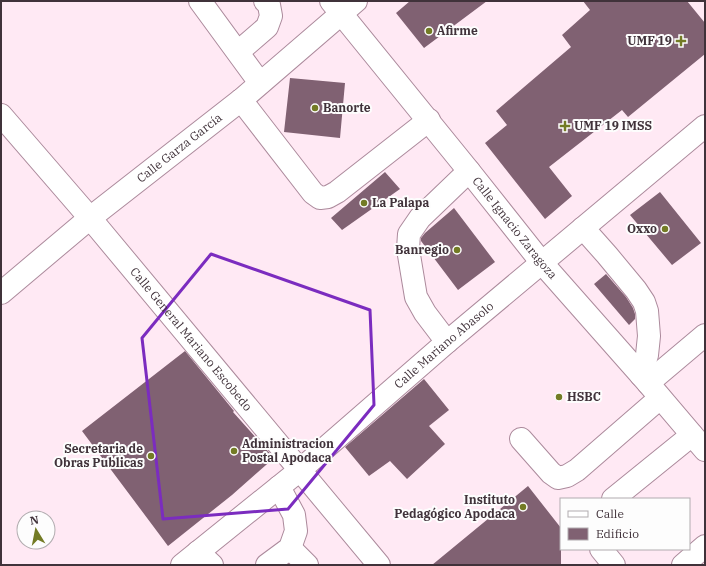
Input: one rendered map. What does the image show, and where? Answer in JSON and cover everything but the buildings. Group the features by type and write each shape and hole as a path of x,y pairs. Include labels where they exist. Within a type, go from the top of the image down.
{"street":[{"path":"200,1 260,83"},
{"path":"238,52 267,27 271,16 269,5 265,1"},
{"name":"Calle Garza García","path":"1,293 90,218 241,100 343,5"},
{"name":"Calle Ignacio Zaragoza","path":"343,5 428,120 542,262 701,444"},
{"path":"241,100 313,193 320,198 328,197 338,192 428,120"},
{"name":"Calle General Mariano Escobedo","path":"1,115 90,218 379,565"},
{"name":"Calle Mariano Abasolo","path":"197,561 279,487 447,342 705,126"},
{"path":"447,342 425,313 416,297 408,249 409,234 420,218 469,171"},
{"path":"583,228 636,290 644,302 647,311 649,336 647,354 650,385"},
{"path":"521,439 551,473 558,478 567,476 577,470 650,385 705,335"},
{"path":"615,498 701,444"},
{"path":"267,565 290,548 296,531 294,515 279,487"},
{"path":"683,565 705,546"},
{"path":"290,548 307,565"},
{"path":"602,550 614,565"}],"highlighted area":[{"path":"211,254 370,310 374,405 288,509 163,519 142,338"}],"place":[{"name":"Afirme","path":"429,31"},
{"name":"UMF 19","path":"681,41"},
{"name":"Banorte","path":"315,108"},
{"name":"UMF 19 IMSS","path":"565,126"},
{"name":"La Palapa","path":"364,203"},
{"name":"Oxxo","path":"665,229"},
{"name":"Banregio","path":"457,250"},
{"name":"HSBC","path":"559,397"},
{"name":"Administracion Postal Apodaca","path":"234,451"},
{"name":"Secretaria de Obras Publicas","path":"151,456"},
{"name":"Instituto Pedagógico Apodaca","path":"523,507"}]}
